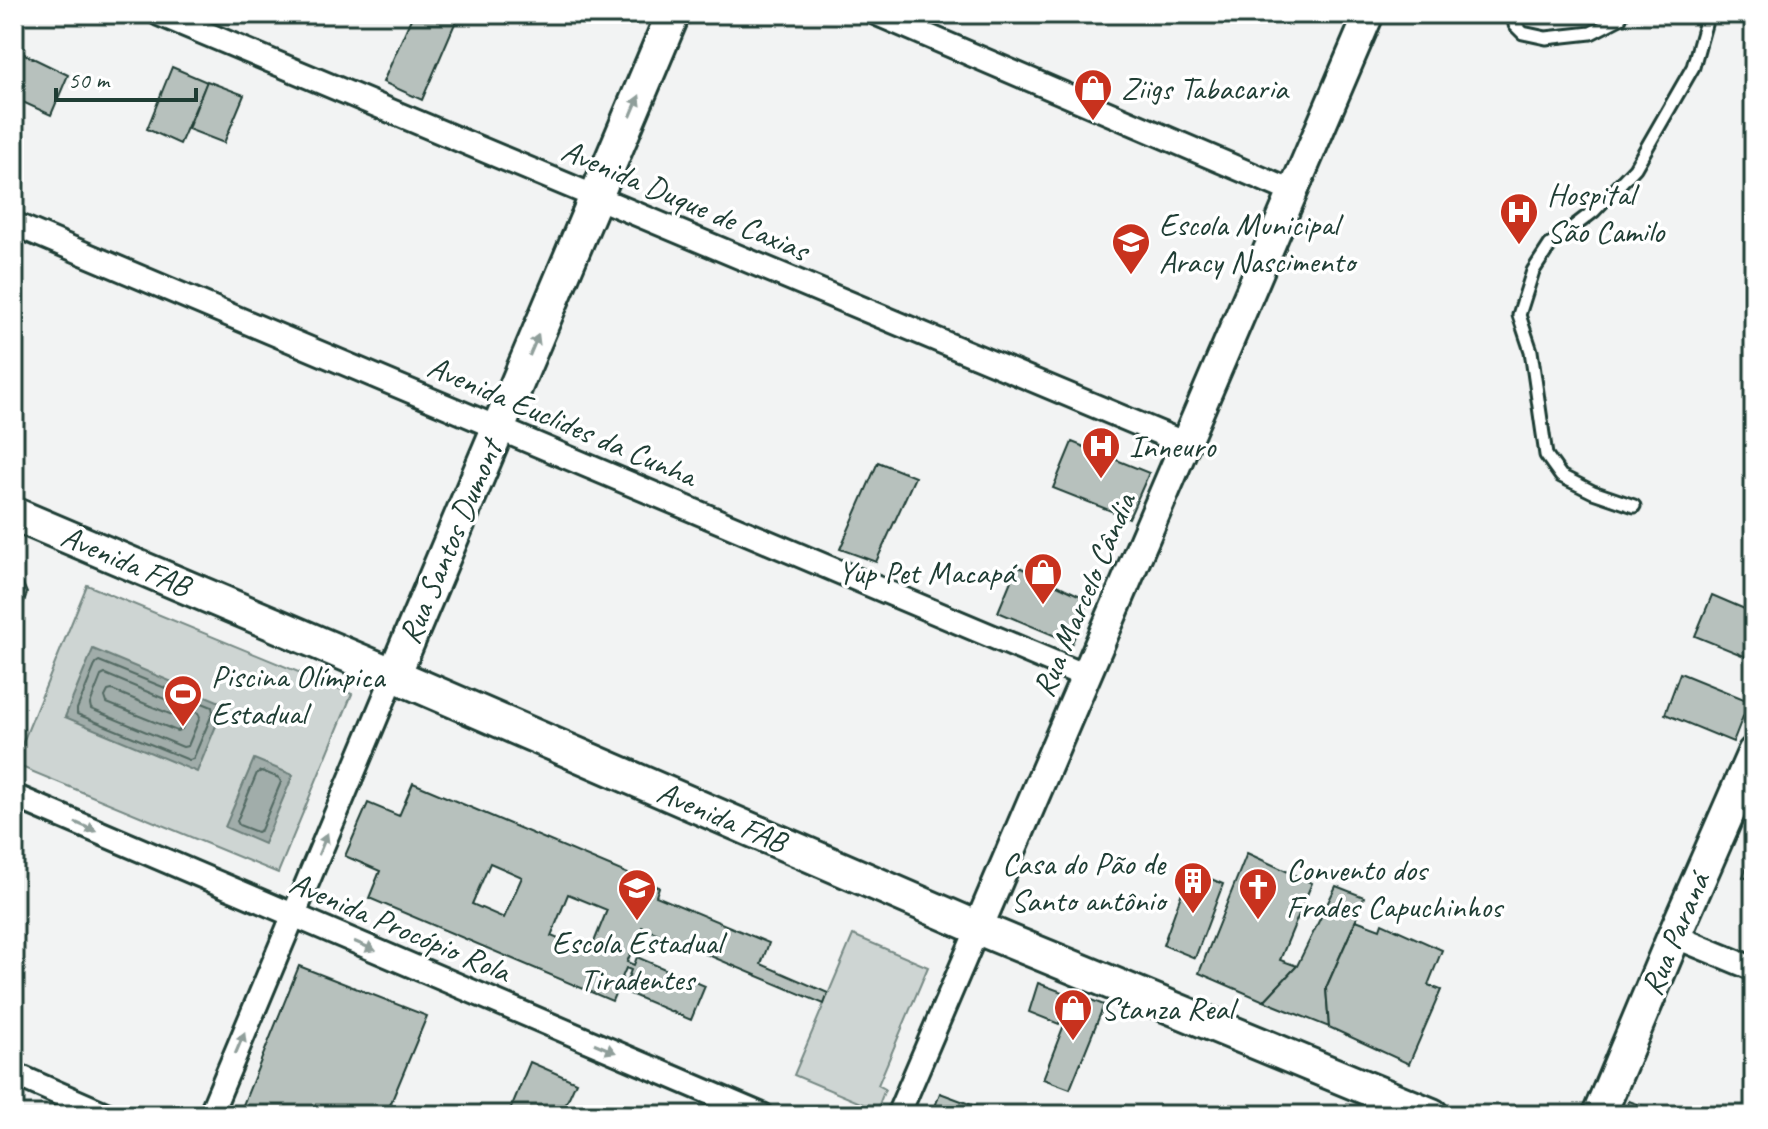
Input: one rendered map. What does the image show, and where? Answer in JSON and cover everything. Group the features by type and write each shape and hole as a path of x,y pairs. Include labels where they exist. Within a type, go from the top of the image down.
{"main road":[{"name":"Rua Santos Dumont","path":"394,675 673,14"},
{"name":"Avenida FAB","path":"14,514 978,928 1432,1115"},
{"name":"Rua Paraná","path":"1599,1115 1754,753"}],"street":[{"name":"Avenida Duque de Caxias","path":"159,14 1186,444"},
{"path":"877,14 1293,192"},
{"name":"Rua Marcelo Cândia","path":"898,1115 1369,14"},
{"name":"Avenida Euclides da Cunha","path":"14,224 1086,676"},
{"name":"Rua Santos Dumont","path":"210,1115 394,675"},
{"name":"Avenida Procópio Rola","path":"14,796 762,1115"},
{"path":"1674,936 1754,969"},
{"path":"14,1074 108,1115"}],"lane":[{"path":"1515,14 1515,25 1523,33 1546,38 1591,33 1620,18"},
{"path":"1634,506 1593,492 1561,476 1546,455 1531,351 1519,315 1533,271 1550,245 1594,211 1635,168 1693,67 1708,14"}],"shaded area":[{"name":"Piscina Olímpica Estadual","path":"87,585 352,694 278,873 14,764"},
{"path":"853,935 928,967 878,1085 885,1089 877,1110 794,1075"}],"water":[{"path":"93,649 225,704 197,772 65,717"},
{"path":"254,759 293,775 264,844 225,827"}],"building":[{"path":"413,14 459,14 422,100 383,82"},
{"path":"14,49 68,75 51,115 14,98"},
{"path":"172,67 207,82 180,144 147,129"},
{"path":"207,81 244,95 224,143 188,129"},
{"name":"Inneuro","path":"1072,442 1149,473 1129,518 1053,488"},
{"path":"878,462 915,477 876,562 840,549"},
{"name":"Yup Pet Macapá","path":"1017,566 1089,600 1072,643 998,612"},
{"path":"14,580 23,584 27,593 23,604 14,610"},
{"path":"1712,595 1754,613 1754,660 1695,636"},
{"path":"1680,673 1749,701 1733,742 1665,714"},
{"path":"413,783 659,887 656,896 769,943 761,964 828,993 824,1004 642,927 627,962 634,965 637,957 705,986 691,1020 623,991 631,970 626,968 612,1001 369,898 380,871 345,856 368,803 399,816","holes":["490,863 522,877 504,918 472,904","568,894 607,910 590,952 551,936"]},
{"path":"1754,849 1754,881 1743,877"},
{"name":"Convento dos Frades Capuchinhos","path":"1247,853 1312,883 1280,960 1297,966 1264,1001 1199,973"},
{"name":"Casa do Pão de Santo antônio","path":"1190,870 1223,884 1195,958 1163,945"},
{"path":"1336,886 1364,897 1326,988 1329,1027 1264,1001 1297,966"},
{"path":"1356,920 1380,929 1382,923 1442,950 1428,985 1441,990 1409,1064 1329,1027 1326,988"},
{"path":"299,966 427,1016 386,1115 239,1115"},
{"path":"1038,983 1070,995 1059,1024 1029,1012"},
{"name":"Stanza Real","path":"1076,994 1104,1005 1070,1089 1043,1079"},
{"path":"530,1062 576,1082 561,1115 508,1115"},
{"path":"940,1093 999,1115 932,1115"},
{"path":"1629,1101 1667,1115 1624,1115"}],"place":[{"name":"Ziigs Tabacaria","path":"1093,122"},
{"name":"Hospital São Camilo","path":"1519,246"},
{"name":"Escola Municipal Aracy Nascimento","path":"1131,276"},
{"name":"Inneuro","path":"1101,480"},
{"name":"Yup Pet Macapá","path":"1043,606"},
{"name":"Piscina Olímpica Estadual","path":"183,728"},
{"name":"Casa do Pão de Santo antônio","path":"1193,915"},
{"name":"Convento dos Frades Capuchinhos","path":"1258,921"},
{"name":"Escola Estadual Tiradentes","path":"637,922"},
{"name":"Stanza Real","path":"1073,1042"}]}
